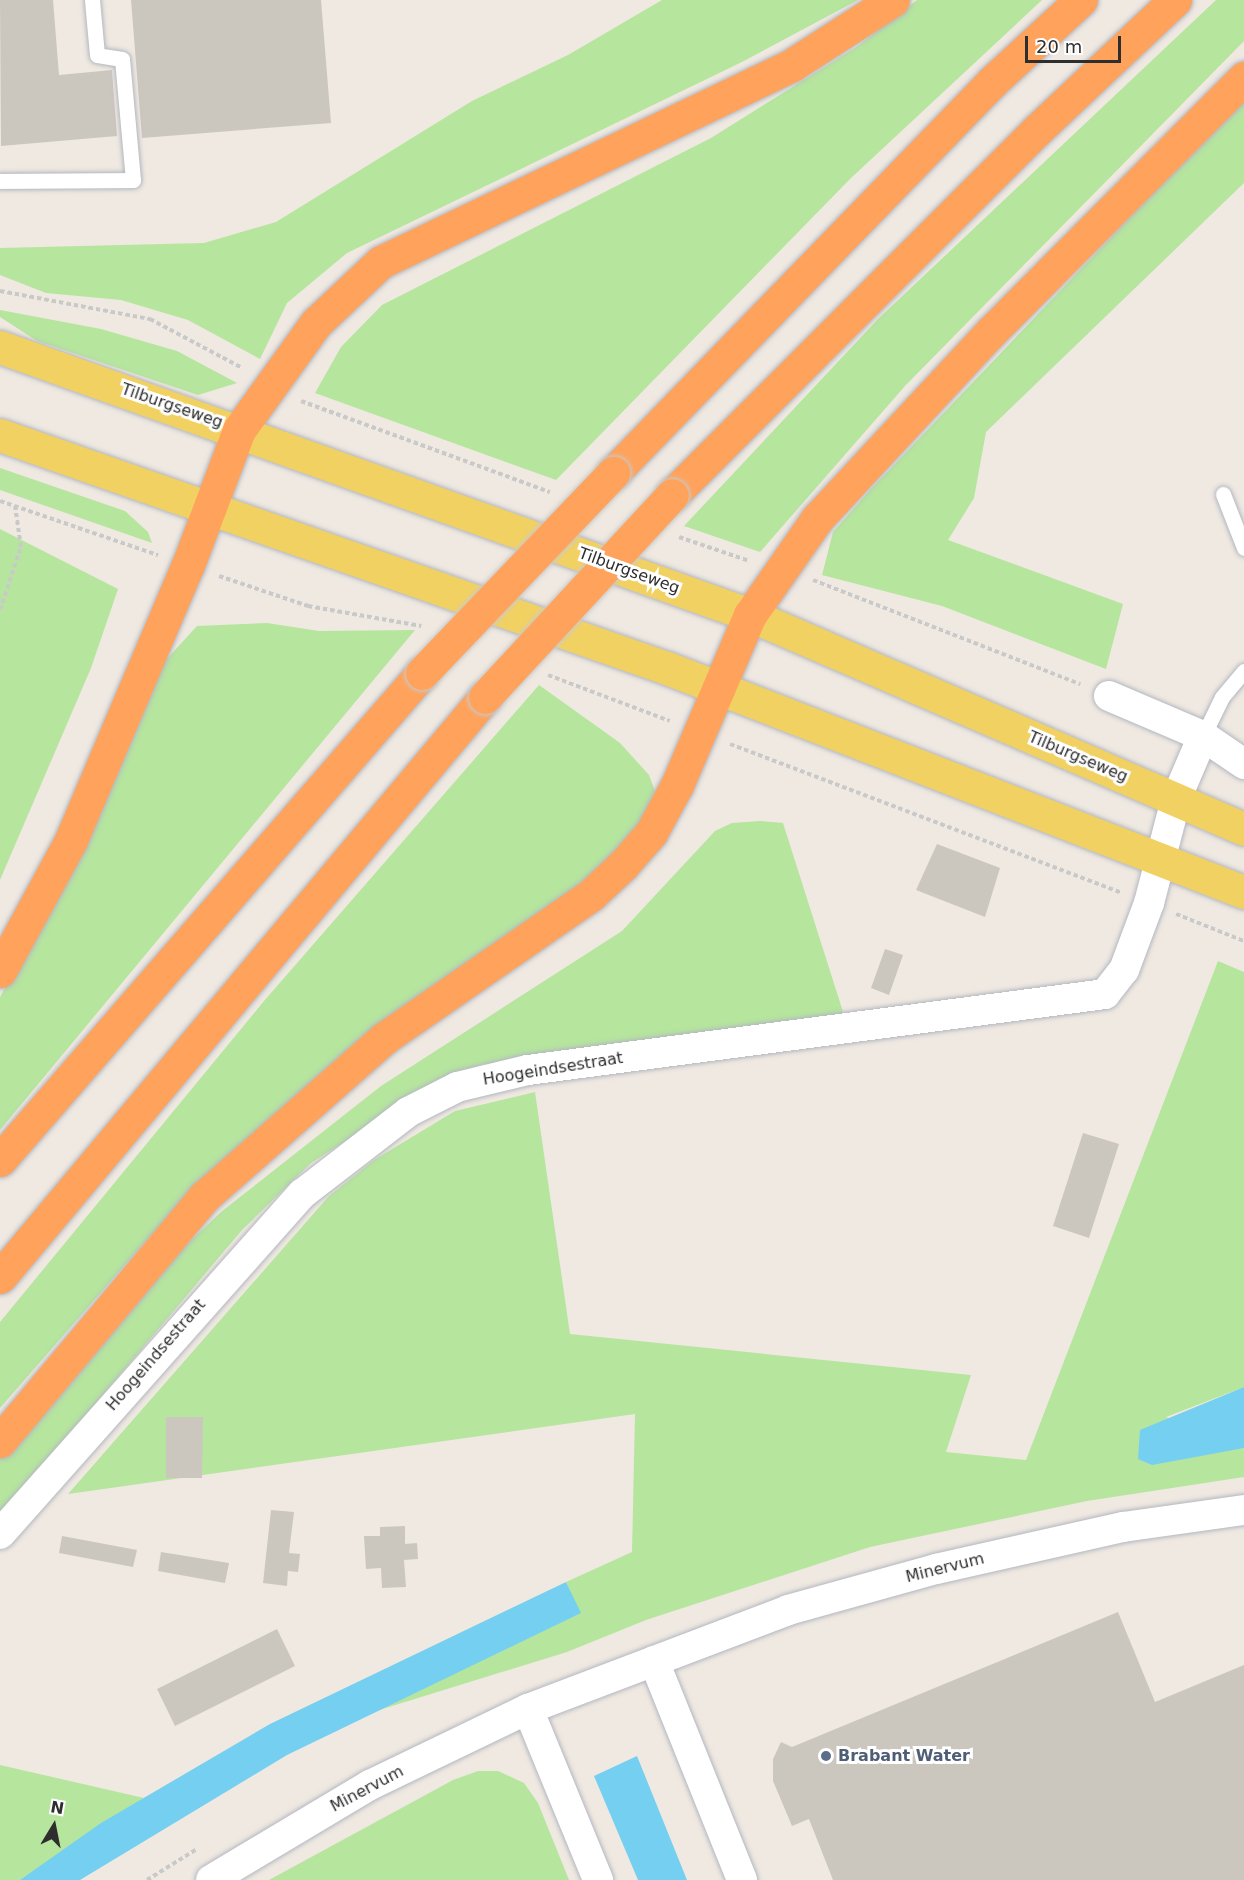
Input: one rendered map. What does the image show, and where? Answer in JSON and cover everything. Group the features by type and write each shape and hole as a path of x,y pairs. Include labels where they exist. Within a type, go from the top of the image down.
{"highway":[{"path":"0,971 71,840 188,565 239,430 316,323 381,262 792,65 893,0"},
{"path":"0,1160 422,673 992,82 1081,0"},
{"path":"0,1276 484,697 672,495 1036,131 1175,0"},
{"path":"0,1441 204,1197 383,1039 591,895 623,865 651,832 700,733 750,615 817,519 892,436 1244,78"}],"main road":[{"name":"Tilburgseweg","path":"0,347 239,430 750,615 1244,829"},
{"path":"0,435 211,506 718,687 1244,892"}],"street":[{"path":"1109,696 1203,736 1244,764"},
{"name":"Hoogeindsestraat","path":"0,1534 302,1194 408,1112 457,1087 519,1071 1105,994 1124,970 1149,903 1158,858 1176,799 1203,736"},
{"name":"Minervum","path":"211,1880 370,1785 528,1709 788,1610 936,1569 1123,1527 1244,1510"},
{"path":"654,1661 742,1880"},
{"path":"528,1709 598,1880"}],"lane":[{"path":"0,181 133,180 122,59 97,55 92,0"},
{"path":"1223,494 1244,548"},
{"path":"1203,736 1222,697 1244,672"}],"path":[{"path":"0,501 308,606 404,620 426,628"},
{"path":"0,610 21,547 15,506"},
{"path":"536,670 1244,941"}],"green space":[{"path":"662,0 858,0 742,62 347,253 287,303 260,359 188,320 121,300 46,293 0,275 0,248 204,243 276,222 472,101 568,55"},
{"path":"917,0 1042,0 850,179 556,480 315,393 341,347 382,305 711,138 858,46"},
{"path":"1216,0 1244,0 1244,41 905,386 760,552 684,526 878,319"},
{"path":"1244,98 1244,183 986,432 974,498 948,540 1123,604 1106,669 942,606 822,575 833,532 870,490"},
{"path":"0,310 101,329 177,351 237,383 198,395 37,341 0,317"},
{"path":"0,468 125,511 148,532 152,543 0,490"},
{"path":"0,529 118,589 91,668 0,880"},
{"path":"267,623 319,631 415,630 0,1130 0,997 67,870 165,661 197,626"},
{"path":"539,685 620,743 649,775 655,791 624,854 152,1234 0,1408 0,1322 264,1001"},
{"path":"760,821 783,823 844,1015 479,1065 441,1080 311,1163 242,1230 0,1517 0,1456 182,1249 221,1212 381,1086 622,931 715,831 732,823"},
{"path":"1218,961 1244,972 1244,1387 1166,1417 1234,1449 1244,1448 1244,1477 1087,1501 870,1547 646,1620 567,1652 376,1711 580,1613 566,1582 632,1552 635,1414 68,1494 329,1196 374,1160 455,1111 535,1092 570,1334 971,1375 946,1452 1026,1460"},
{"path":"0,1765 144,1798 20,1880 0,1880"},
{"path":"478,1771 498,1771 524,1783 538,1803 569,1880 269,1880 453,1780"}],"water":[{"path":"1244,1387 1244,1448 1152,1465 1138,1459 1140,1430"},
{"path":"566,1582 581,1613 287,1755 80,1880 20,1880 101,1823 270,1724"},
{"path":"637,1756 687,1880 638,1880 594,1776"}],"building":[{"path":"0,0 53,0 59,75 112,70 117,136 1,146"},
{"path":"131,0 321,0 331,123 142,138"},
{"path":"937,844 1000,868 985,917 916,890"},
{"path":"885,949 903,955 889,995 871,988"},
{"path":"1083,1133 1119,1144 1089,1238 1053,1226"},
{"path":"166,1417 203,1417 202,1478 166,1478"},
{"path":"271,1510 294,1512 289,1553 300,1554 298,1572 288,1571 287,1586 263,1583"},
{"path":"405,1526 405,1544 417,1543 418,1559 404,1560 406,1587 382,1588 381,1568 366,1569 364,1536 380,1536 380,1527"},
{"path":"62,1536 137,1550 133,1567 59,1553"},
{"path":"161,1552 229,1563 225,1583 158,1571"},
{"path":"1118,1612 1155,1702 1244,1665 1244,1880 833,1880 809,1819 792,1826 773,1781 773,1759 781,1742 792,1747"},
{"path":"277,1629 295,1666 175,1726 157,1689"}],"place":[{"name":"Brabant Water","path":"826,1756"}]}
